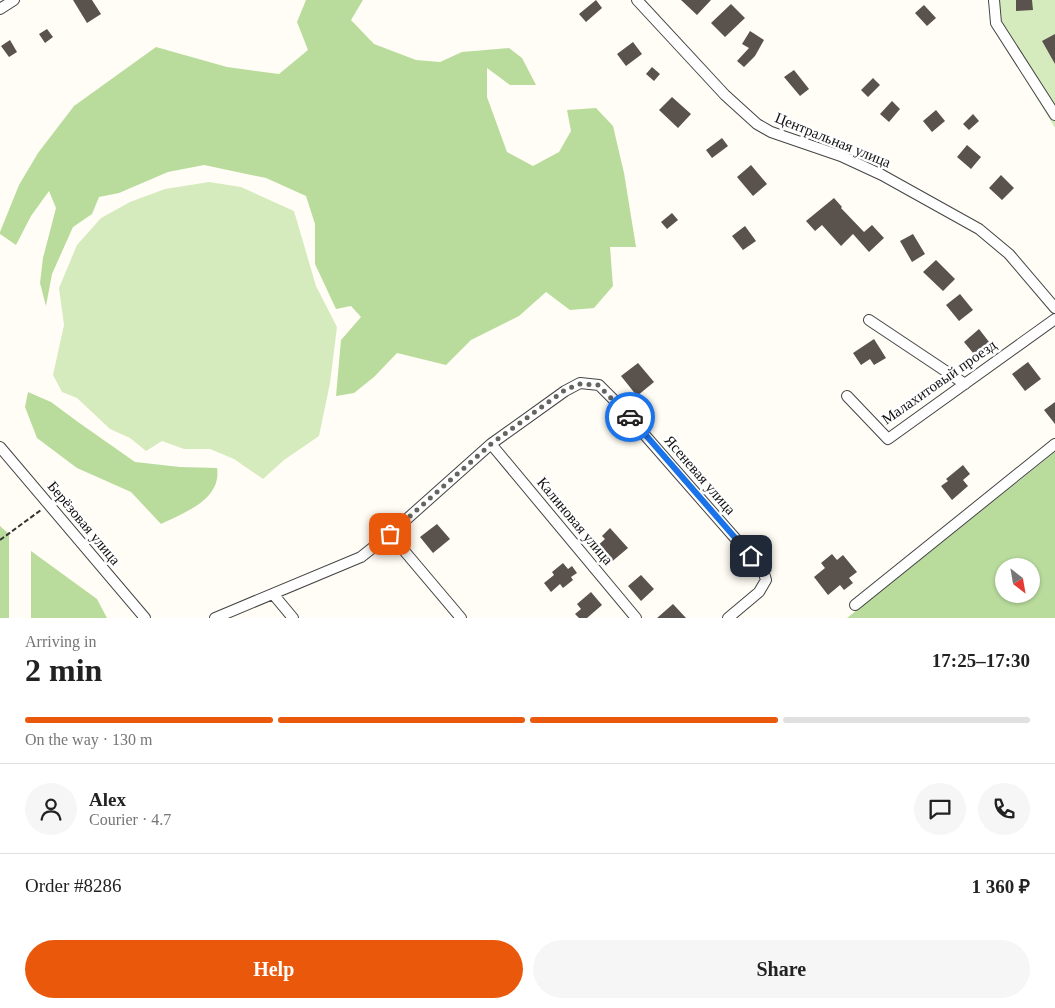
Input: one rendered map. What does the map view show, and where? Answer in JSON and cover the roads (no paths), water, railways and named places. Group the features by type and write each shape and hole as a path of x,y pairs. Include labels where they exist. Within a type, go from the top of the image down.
{"street":[{"path":"0,8 14,0"},
{"name":"Центральная улица","path":"636,0 725,95 757,124 771,132 841,156 882,175 979,229 1009,254 1055,308"},
{"path":"994,0 996,23 1055,115"},
{"name":"Малахитовый проезд","path":"847,396 888,439 1055,319"},
{"path":"869,320 965,384"},
{"name":"Ясеневая улица","path":"491,444 565,390 580,384 598,385 615,401 763,570 766,580 759,592 728,618"},
{"path":"216,618 361,556 390,534 491,444"},
{"name":"Калиновая улица","path":"491,444 636,618"},
{"path":"855,605 1055,444"},
{"name":"Берёзовая улица","path":"0,447 145,618"},
{"path":"390,534 461,618"},
{"path":"273,594 293,618"}]}
